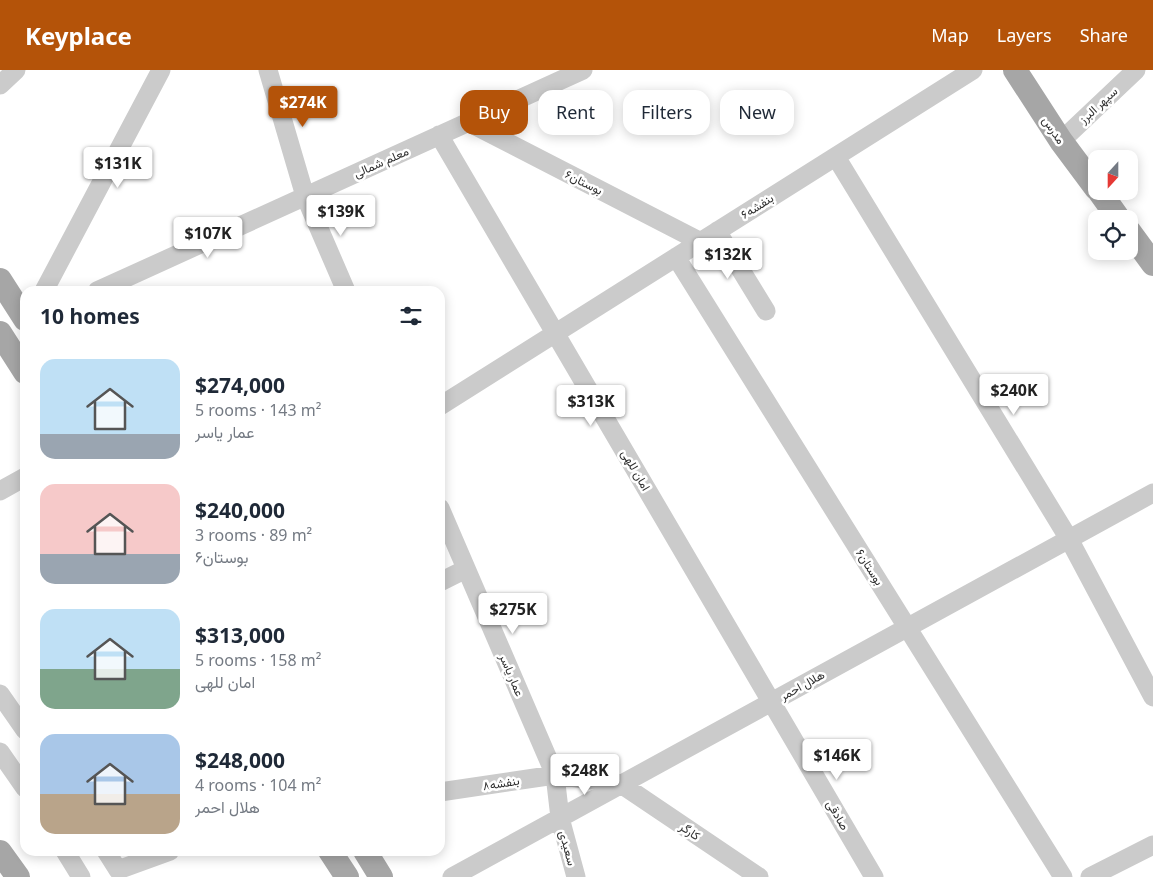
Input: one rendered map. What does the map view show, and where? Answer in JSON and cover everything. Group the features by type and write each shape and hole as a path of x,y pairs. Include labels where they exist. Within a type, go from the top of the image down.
{"main road":[{"name":"مدرس","path":"1015,70 1061,141 1088,177"},
{"path":"1138,243 1153,264"},
{"path":"0,280 20,311"},
{"path":"0,334 20,364"},
{"path":"0,852 18,877"},
{"path":"333,856 347,877"},
{"path":"368,856 382,877"}],"street":[{"path":"0,85 16,70"},
{"path":"47,286 161,70"},
{"path":"268,70 306,196 344,286"},
{"name":"معلم شمالی","path":"528,95 583,70"},
{"name":"بنفشه۶","path":"445,403 973,70"},
{"name":"سپهر البرز","path":"1061,141 1136,70"},
{"name":"معلم شمالی","path":"108,286 460,126"},
{"name":"امان للهی","path":"439,135 772,702"},
{"name":"بوستان۶","path":"493,135 701,242"},
{"path":"836,157 1069,539 1153,697"},
{"path":"718,231 766,310"},
{"name":"بوستان۶","path":"676,257 1063,877"},
{"path":"0,334 20,326"},
{"path":"0,492 20,480"},
{"name":"هلال احمر","path":"452,877 1153,493"},
{"name":"عمار یاسر","path":"445,520 555,775 560,818"},
{"path":"445,580 466,569"},
{"path":"0,694 20,723"},
{"name":"صادقی","path":"772,702 874,877"},
{"path":"0,752 20,781"},
{"name":"بنفشه۸","path":"445,791 555,775 620,784"},
{"name":"کارگر","path":"620,784 759,877"},
{"name":"سعیدی","path":"560,818 576,877"},
{"path":"1090,877 1153,845"},
{"path":"67,856 81,877"},
{"path":"109,856 118,870 156,856"}]}
